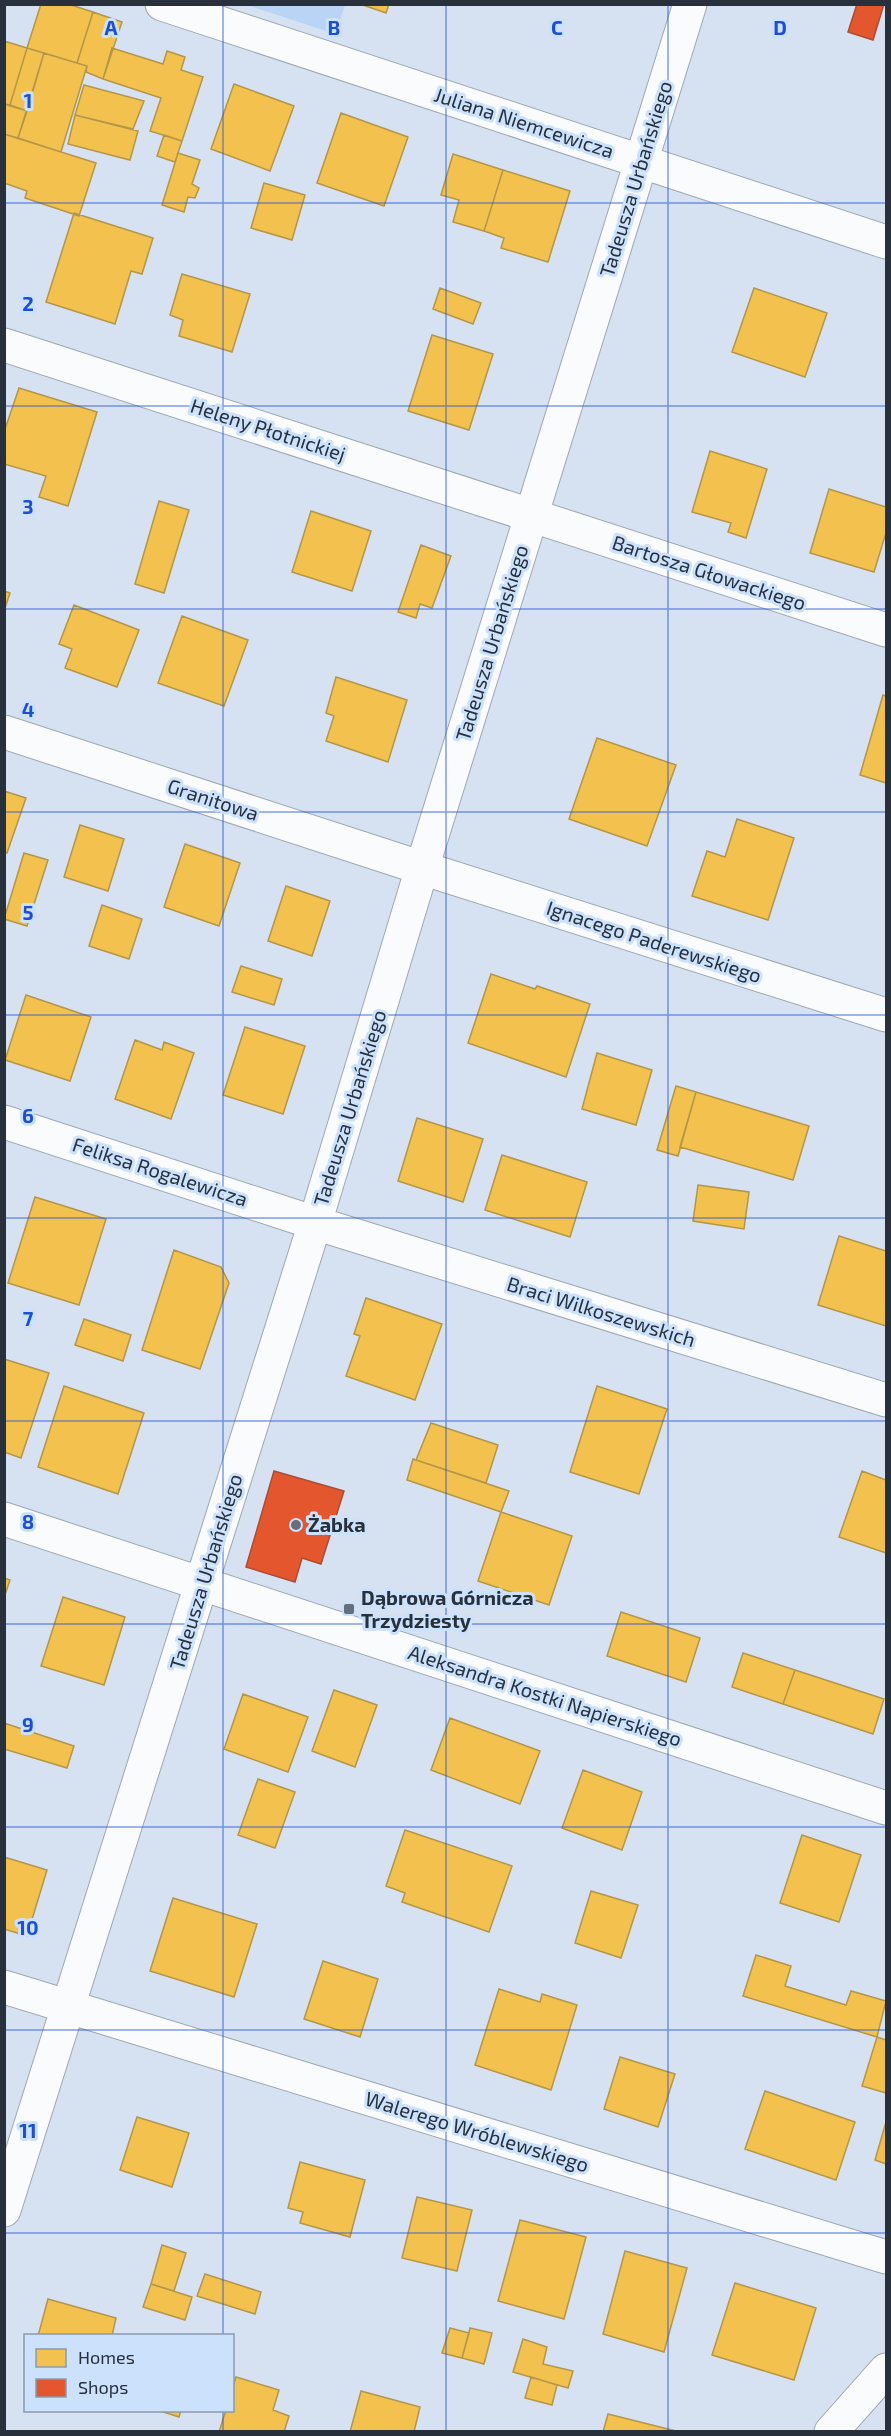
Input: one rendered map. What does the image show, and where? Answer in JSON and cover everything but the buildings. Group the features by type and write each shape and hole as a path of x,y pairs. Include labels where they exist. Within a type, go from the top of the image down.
{"street":[{"name":"Juliana Niemcewicza","path":"162,4 886,242"},
{"name":"Tadeusza Urbańskiego","path":"4,2210 203,1584 690,4"},
{"name":"Heleny Płotnickiej","path":"4,345 532,516"},
{"name":"Bartosza Głowackiego","path":"532,516 886,630"},
{"name":"Granitowa","path":"4,732 422,868"},
{"name":"Ignacego Paderewskiego","path":"422,868 886,1015"},
{"name":"Feliksa Rogalewicza","path":"4,1122 315,1223"},
{"name":"Braci Wilkoszewskich","path":"315,1223 886,1400"},
{"name":"Aleksandra Kostki Napierskiego","path":"4,1519 886,1808"},
{"name":"Walerego Wróblewskiego","path":"4,1987 886,2257"},
{"path":"831,2432 886,2370"}],"shaded area":[{"path":"345,4 335,34 247,5"}],"place":[{"name":"Żabka","path":"296,1525"},
{"name":"Dąbrowa Górnicza Trzydziesty","path":"349,1609"}]}
